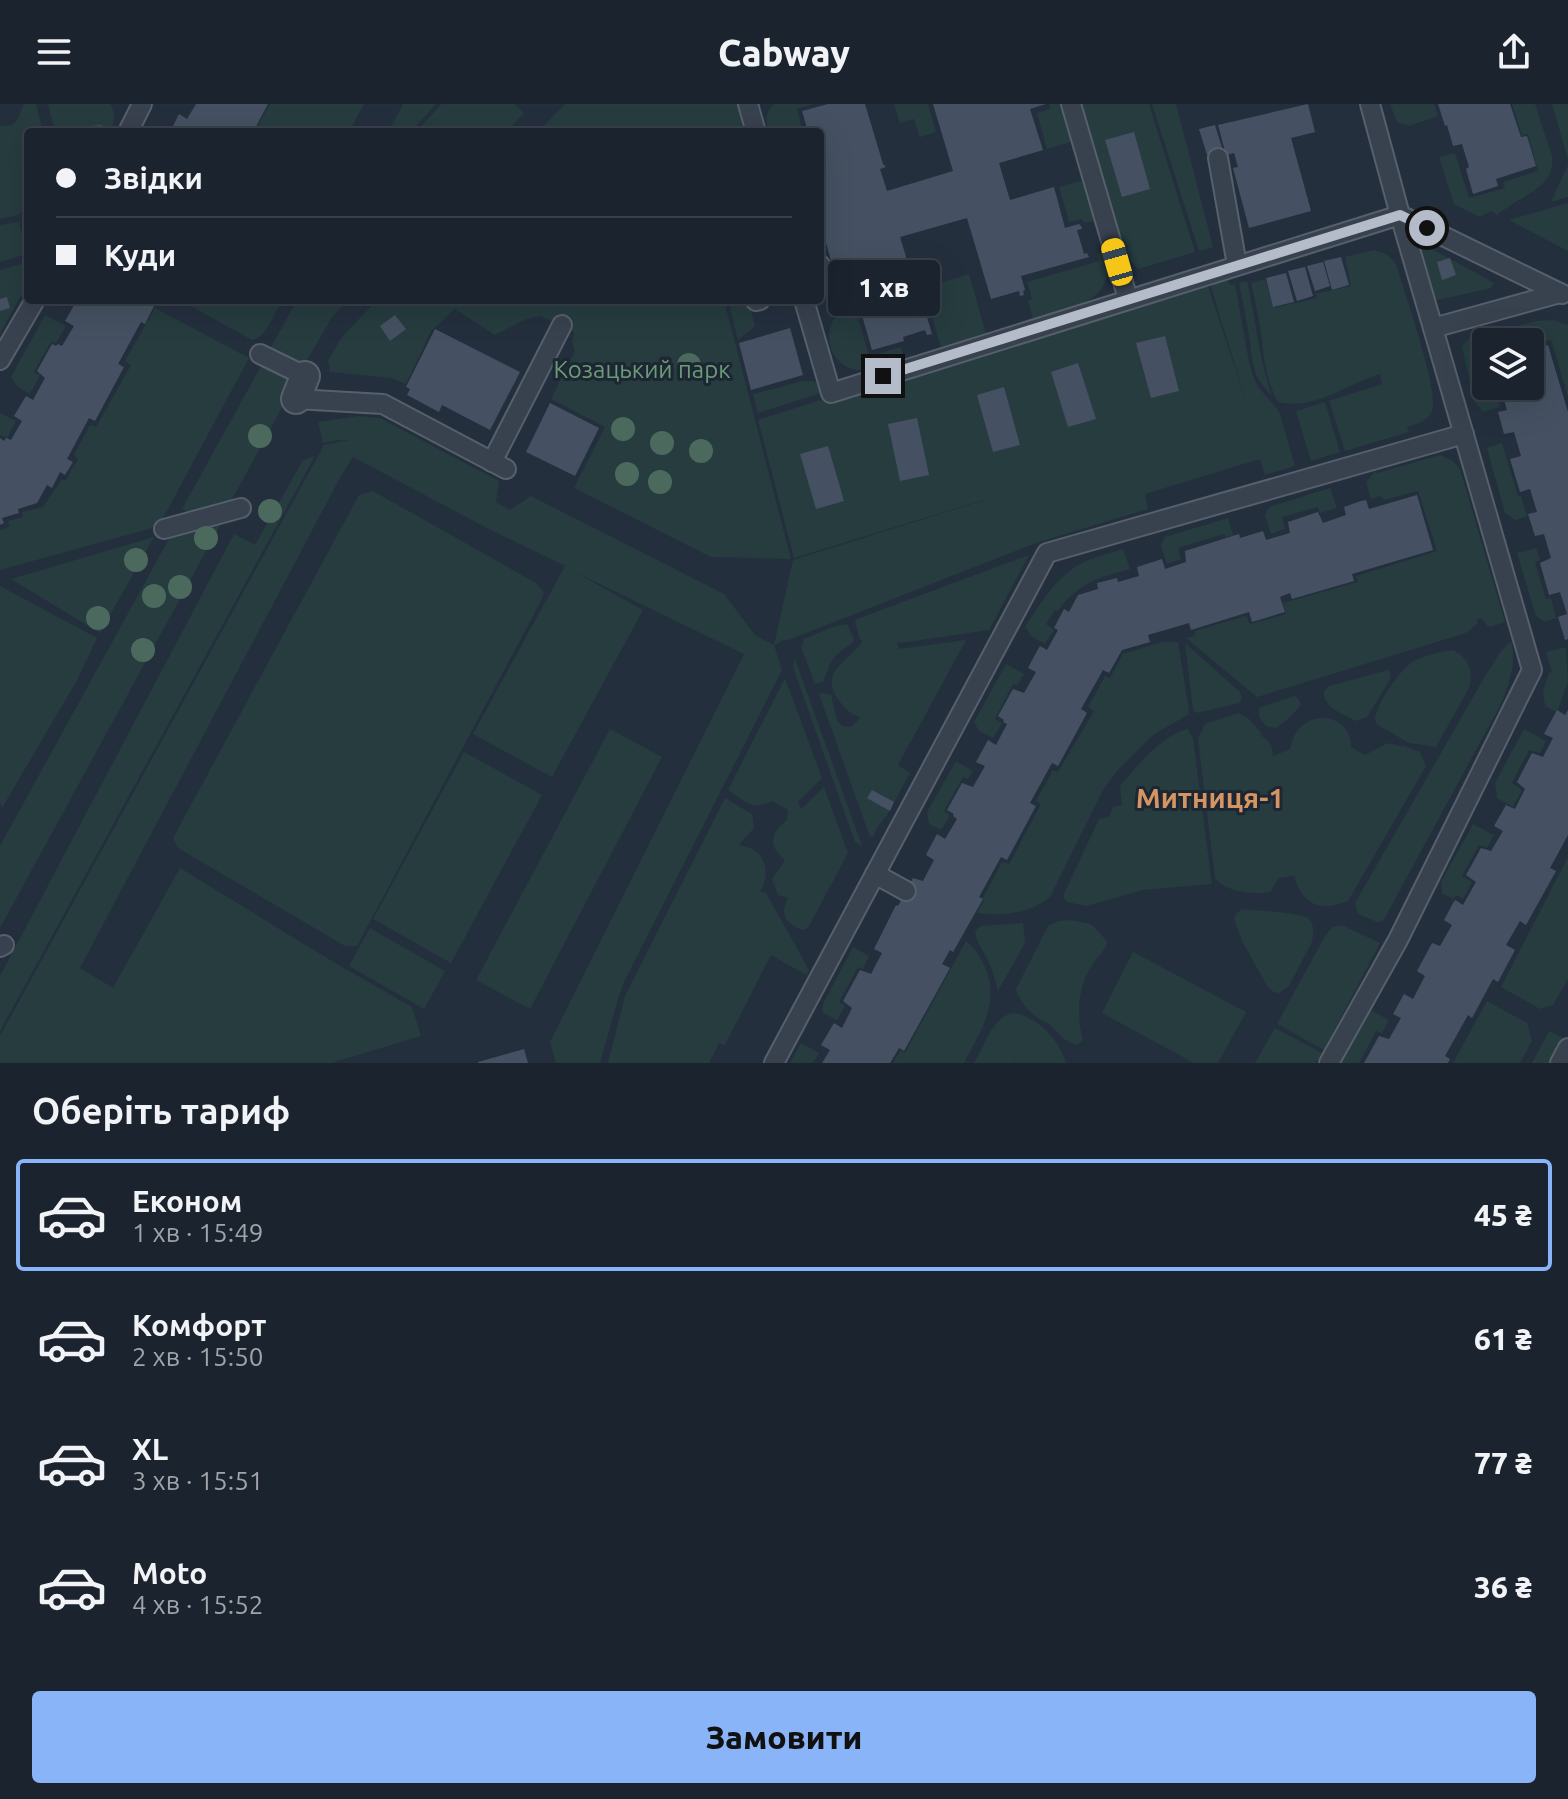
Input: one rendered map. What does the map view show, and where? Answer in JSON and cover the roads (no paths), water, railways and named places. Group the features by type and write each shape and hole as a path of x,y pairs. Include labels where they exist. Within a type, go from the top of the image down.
{"lane":[{"path":"130,128 142,104"},
{"path":"748,104 755,128"},
{"path":"1071,104 1128,299"},
{"path":"1329,1063 1398,940 1532,670 1370,104"},
{"path":"1218,158 1237,265"},
{"path":"805,304 831,393 1400,215 1564,295"},
{"path":"1433,328 1564,295"},
{"path":"0,360 33,304"},
{"path":"260,354 300,388 383,404 499,466 539,353 562,325"},
{"path":"774,1063 1047,553 1464,434"},
{"path":"164,529 241,508"},
{"path":"875,874 906,891"},
{"path":"1560,1063 1568,1048"}],"district":[{"name":"Митниця-1","path":"1210,797"}],"park label":[{"name":"Козацький парк","path":"642,369"}]}
